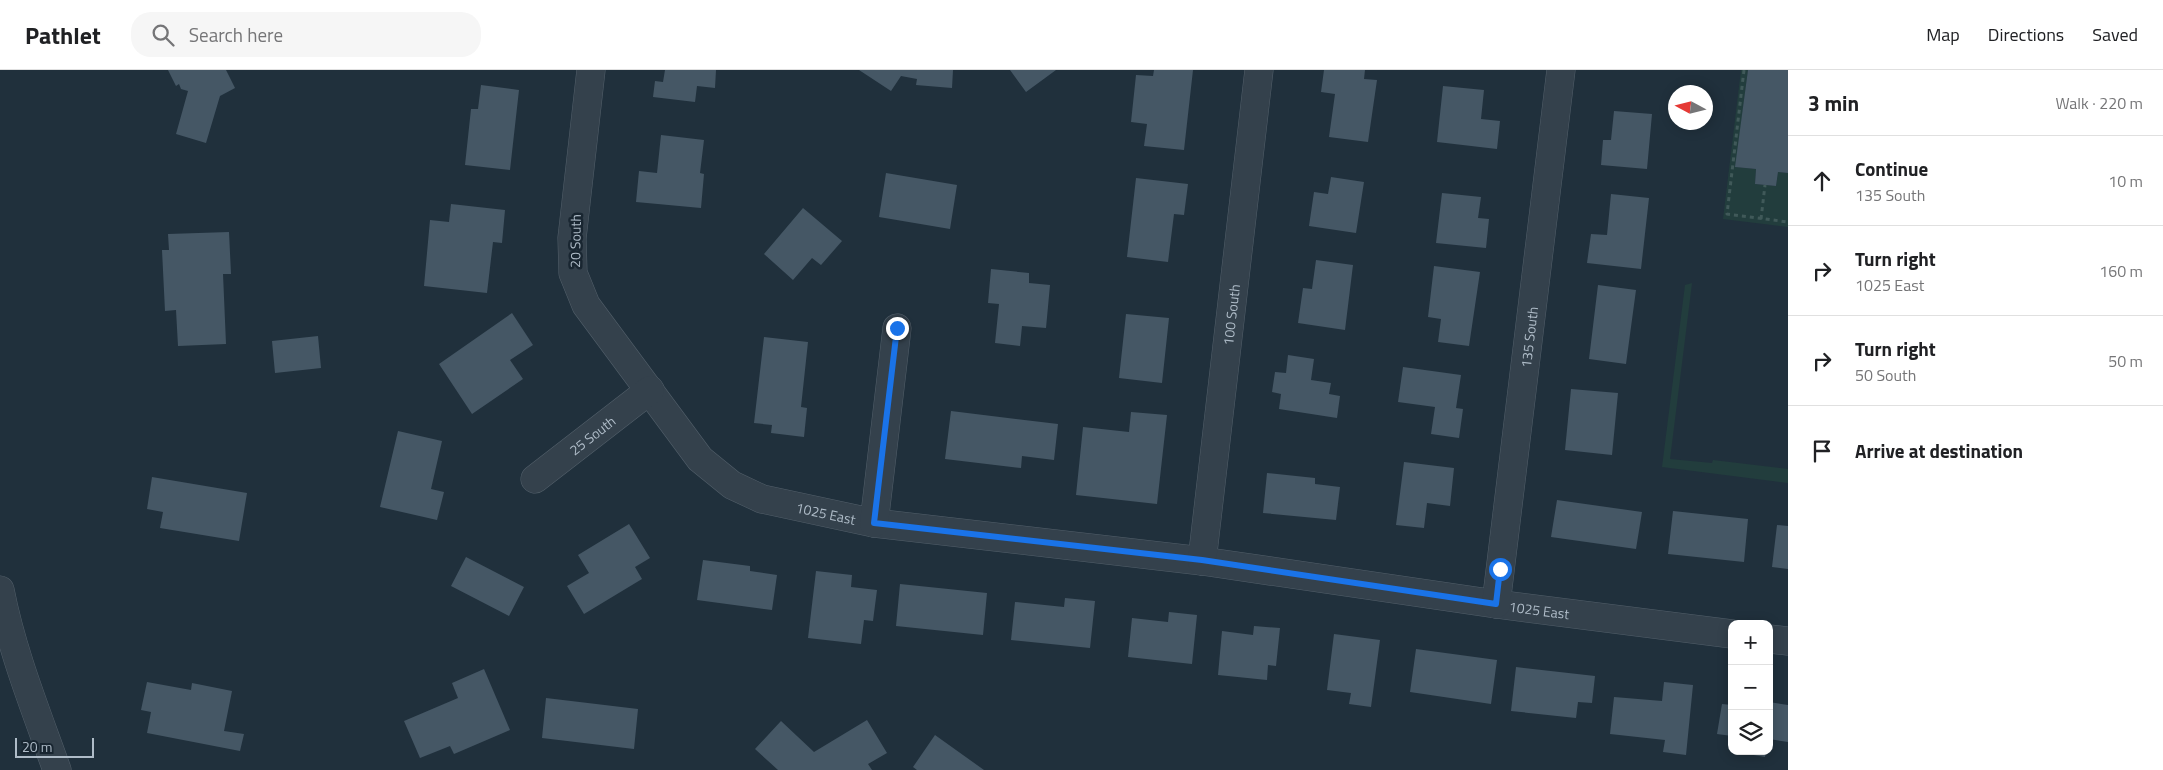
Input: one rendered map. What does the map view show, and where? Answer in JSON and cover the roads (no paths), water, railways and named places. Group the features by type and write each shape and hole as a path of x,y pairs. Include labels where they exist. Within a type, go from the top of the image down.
{"street":[{"name":"20 South","path":"592,70 572,238 574,273 586,305 650,390"},
{"name":"100 South","path":"1202,560 1259,70"},
{"name":"135 South","path":"1496,604 1561,70"},
{"path":"874,523 897,328"},
{"name":"25 South","path":"535,479 650,390"},
{"name":"1025 East","path":"650,390 700,459 732,485 762,499 874,523 1202,560 1496,604 1728,633"},
{"path":"0,590 5,619 24,680 57,770"},
{"path":"1773,639 1788,641"}]}
